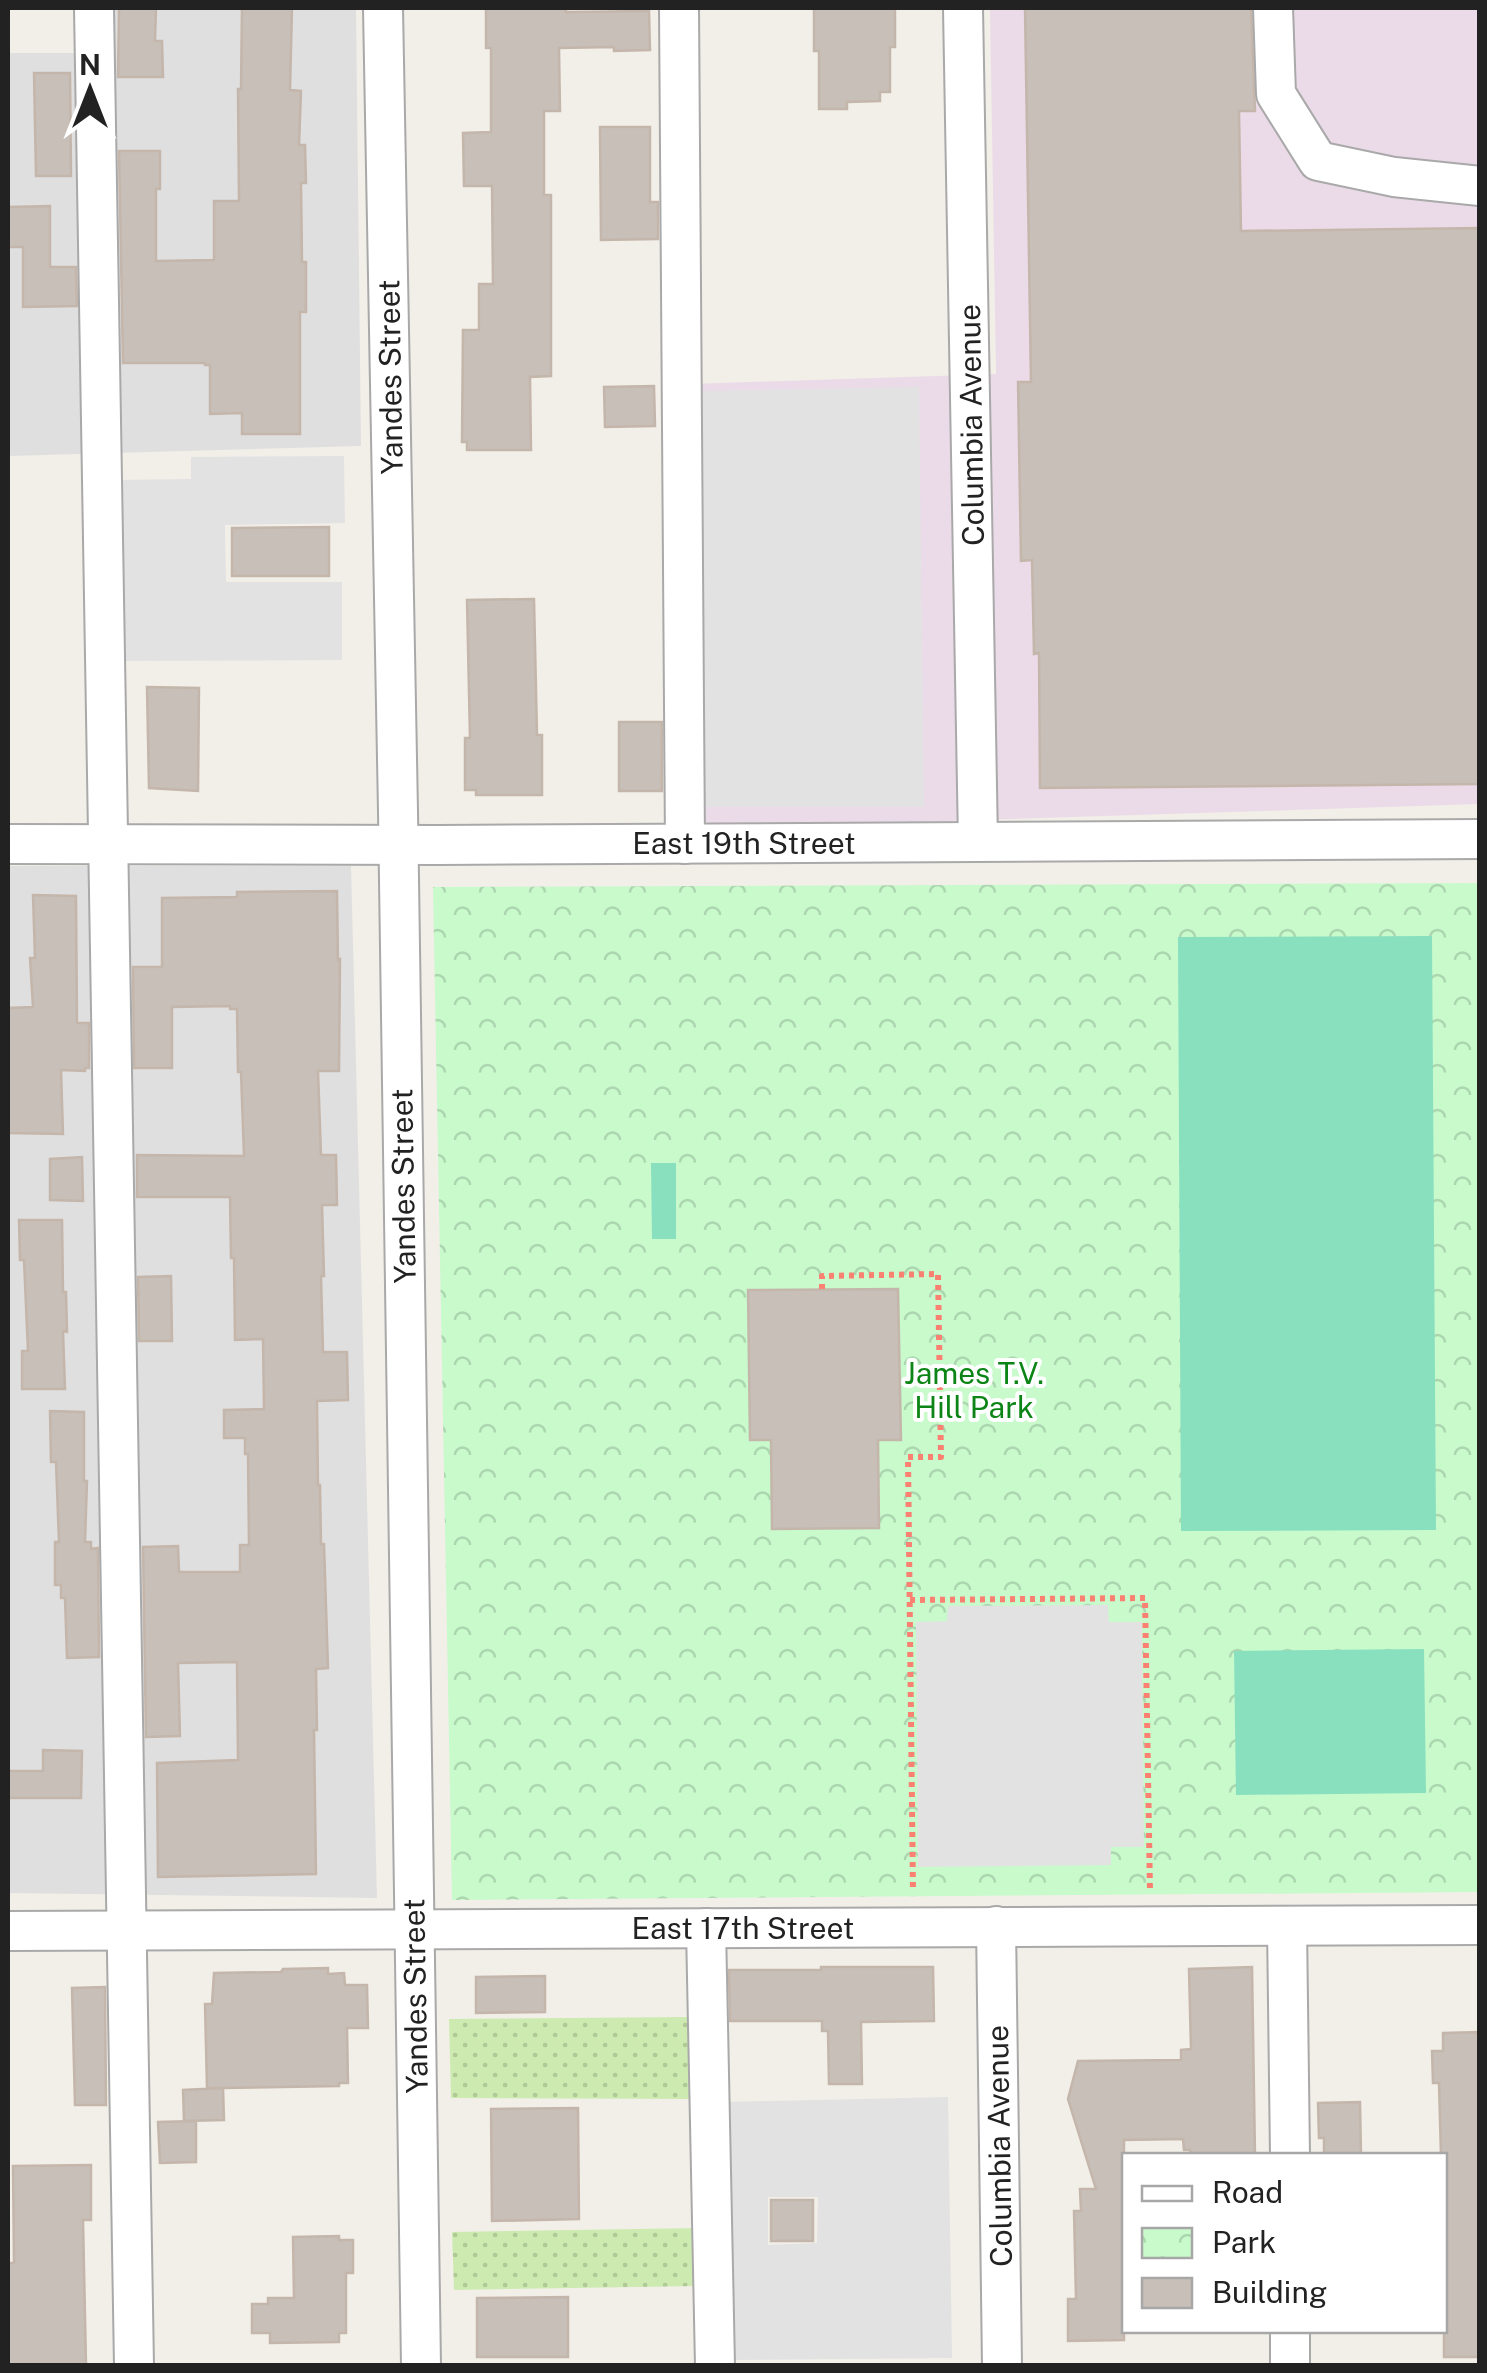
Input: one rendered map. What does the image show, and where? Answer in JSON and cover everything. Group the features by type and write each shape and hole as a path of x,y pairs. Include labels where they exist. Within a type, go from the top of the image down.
{"street":[{"path":"94,8 134,2366"},
{"name":"Yandes Street","path":"383,8 421,2366"},
{"path":"679,8 685,844"},
{"name":"Columbia Avenue","path":"963,8 978,842"},
{"path":"1273,8 1276,94 1318,161 1394,177 1480,186"},
{"name":"East 19th Street","path":"8,844 1480,839"},
{"name":"East 17th Street","path":"8,1931 1480,1925"},
{"name":"Columbia Avenue","path":"996,1926 1002,2366"},
{"path":"1287,1926 1290,2153"},
{"path":"706,1928 714,2366"},
{"path":"1290,2333 1290,2366"}],"path":[{"path":"822,1289 822,1276 938,1274 941,1457 908,1458 914,1903"},
{"path":"910,1600 1145,1598 1150,1903"}],"shaded area":[{"path":"79,8 356,8 361,446 8,456 8,53 80,53"},
{"path":"990,8 1479,8 1479,804 700,829 690,384 996,374"},
{"path":"919,387 924,807 698,807 697,391"},
{"path":"344,456 345,523 225,525 226,582 342,582 342,660 118,661 113,480 191,479 191,457"},
{"path":"8,866 351,866 377,1898 8,1893"},
{"path":"1108,1605 1109,1622 1142,1622 1144,1847 1111,1847 1111,1865 918,1867 916,1622 947,1621 948,1606"},
{"path":"948,2097 952,2358 725,2360 723,2102","holes":["768,2197 818,2197 817,2243 768,2245"]}],"green space":[{"name":"James T.V. Hill Park","path":"1479,883 1479,1892 452,1900 433,887"},
{"path":"1432,936 1436,1530 1181,1531 1178,937"},
{"path":"651,1163 676,1163 676,1239 652,1239"},
{"path":"1424,1649 1426,1793 1236,1795 1234,1651"},
{"path":"689,2017 692,2099 451,2098 449,2019"},
{"path":"699,2228 700,2286 454,2290 452,2232"}],"building":[{"path":"119,8 156,8 155,41 162,41 163,77 118,77"},
{"path":"242,8 292,8 290,90 301,91 299,145 305,145 306,183 301,183 306,312 300,312 300,434 242,434 242,413 210,414 210,365 123,363 119,151 160,151 156,261 214,260 214,201 239,201"},
{"path":"486,8 649,11 650,50 559,48 560,111 544,111 544,195 551,195 551,376 530,377 531,450 467,450 467,442 462,442 463,330 479,330 479,284 493,284 492,186 464,186 463,133 491,132 491,48 486,48"},
{"path":"814,8 895,8 890,92 880,92 880,101 847,102 847,109 819,109"},
{"path":"1025,8 1251,8 1255,111 1239,111 1241,231 1480,228 1480,784 1040,788 1039,653 1034,654 1032,560 1021,561 1018,382 1031,382"},
{"path":"34,73 70,73 71,176 36,176"},
{"path":"600,127 650,127 650,202 658,202 658,239 601,240"},
{"path":"50,206 50,267 76,267 77,306 23,307 23,247 8,247 8,207"},
{"path":"654,386 655,426 605,427 604,387"},
{"path":"329,527 329,576 232,576 232,528"},
{"path":"534,599 542,795 476,795 476,790 465,790 465,738 470,738 467,600"},
{"path":"147,687 199,688 198,791 149,788"},
{"path":"619,722 662,722 662,791 619,791"},
{"path":"337,891 339,1071 318,1071 321,1155 336,1155 337,1205 322,1205 321,1276 323,1352 347,1352 348,1400 317,1401 328,1668 316,1669 316,1874 158,1877 157,1763 238,1760 237,1662 178,1663 180,1736 146,1737 143,1547 178,1546 179,1572 240,1572 240,1545 249,1545 248,1454 245,1438 224,1438 224,1410 264,1409 263,1339 235,1340 230,1197 137,1197 137,1155 244,1156 237,1009 172,1007 172,1068 134,1068 133,967 162,967 162,898"},
{"path":"33,895 76,896 77,1023 89,1023 89,1068 61,1070 63,1134 8,1133 8,1008 33,1007"},
{"path":"82,1157 83,1201 50,1200 50,1159"},
{"path":"19,1220 62,1220 67,1332 63,1331 65,1389 22,1389 22,1351 28,1351"},
{"path":"171,1276 172,1341 139,1341 138,1277"},
{"path":"898,1289 901,1440 878,1440 879,1528 772,1529 771,1440 750,1440 748,1290"},
{"path":"50,1411 84,1412 85,1542 91,1542 91,1549 98,1548 99,1657 67,1658 65,1598 61,1598 61,1585 55,1585 55,1542 59,1542"},
{"path":"43,1750 82,1751 81,1798 8,1798 8,1771 43,1771"},
{"path":"933,1967 934,2021 861,2022 862,2084 829,2084 828,2031 822,2031 822,2021 730,2021 729,1970"},
{"path":"1252,1967 1255,2153 1190,2153 1184,2150 1183,2139 1124,2140 1124,2340 1068,2341 1068,2299 1076,2299 1074,2211 1081,2211 1080,2189 1096,2189 1068,2099 1078,2061 1181,2060 1181,2050 1191,2049 1189,1969"},
{"path":"328,1968 328,1974 344,1973 345,1985 367,1985 368,2028 347,2028 348,2083 223,2088 224,2120 184,2121 183,2090 222,2088 207,2088 205,2004 212,2004 214,1973"},
{"path":"545,1976 545,2012 476,2013 476,1977"},
{"path":"105,1987 106,2105 75,2105 72,1988"},
{"path":"1480,2032 1480,2357 1444,2357 1447,2153 1441,2153 1439,2083 1433,2083 1432,2051 1443,2051 1443,2033"},
{"path":"1360,2102 1361,2153 1324,2153 1324,2138 1319,2138 1318,2103"},
{"path":"578,2108 579,2219 492,2221 491,2109"},
{"path":"196,2121 196,2162 160,2163 158,2122"},
{"path":"91,2165 91,2220 83,2220 86,2365 8,2366 8,2263 14,2263 13,2166"},
{"path":"771,2200 813,2200 813,2241 771,2241"},
{"path":"339,2236 339,2240 353,2240 353,2273 346,2273 346,2333 339,2333 339,2342 270,2343 270,2333 252,2333 252,2304 268,2304 268,2298 294,2298 293,2237"},
{"path":"568,2297 568,2357 477,2357 477,2298"}]}
